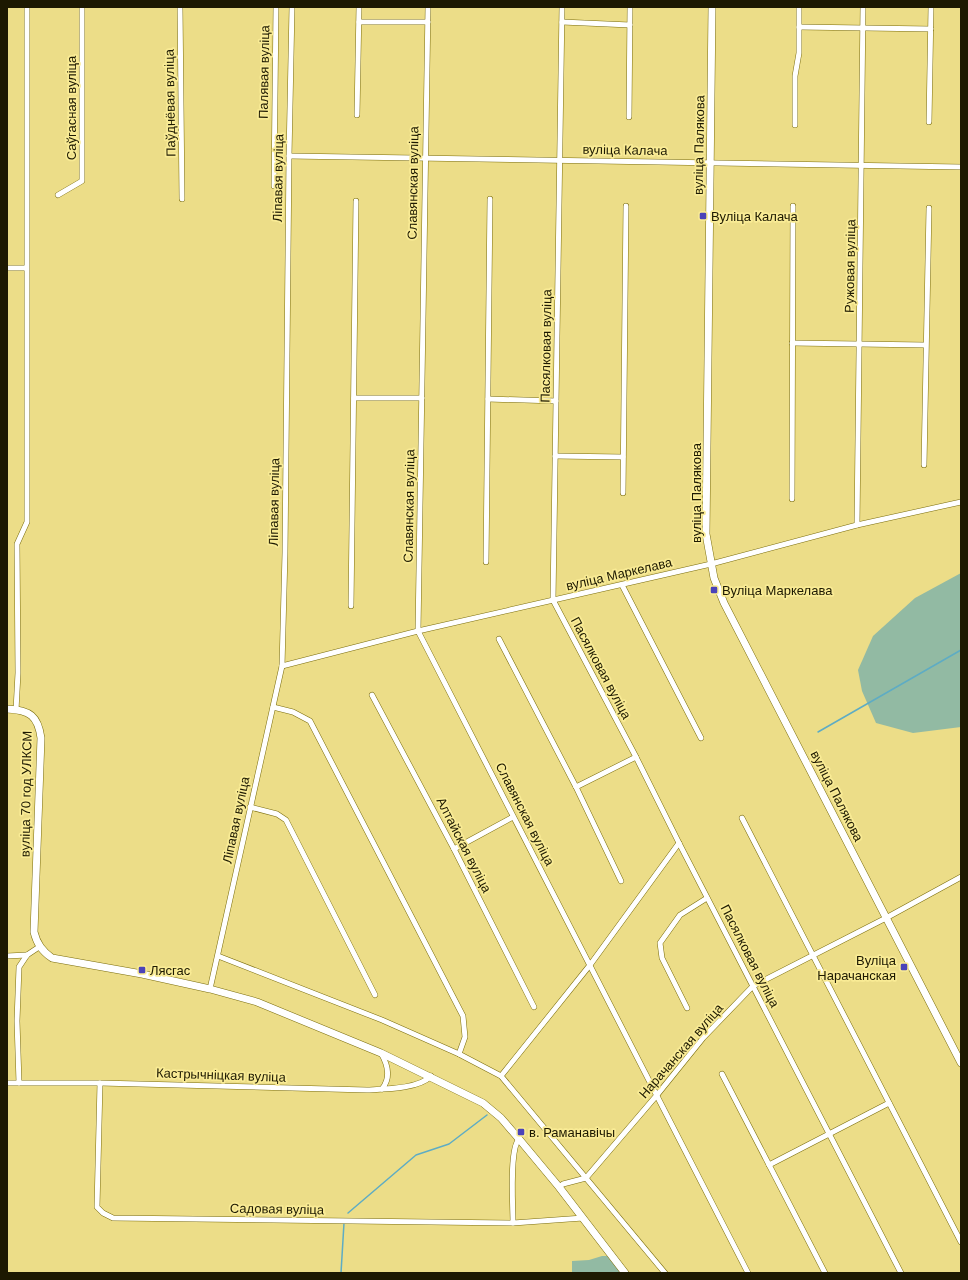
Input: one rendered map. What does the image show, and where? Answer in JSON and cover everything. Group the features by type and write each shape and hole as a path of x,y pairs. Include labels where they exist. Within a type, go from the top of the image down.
{"street":[{"path":"7,709 16,710 18,673 17,544 27,522 27,7"},
{"name":"Саўгасная вуліца","path":"58,195 82,181 82,7"},
{"name":"Паўднёвая вуліца","path":"180,7 182,199"},
{"name":"Палявая вуліца","path":"274,186 276,7"},
{"name":"Ліпавая вуліца","path":"210,989 282,666 285,553 292,7"},
{"path":"357,115 359,7"},
{"name":"Славянская вуліца","path":"428,7 424,158 418,631 748,1273"},
{"name":"Пасялковая вуліца","path":"562,7 553,600 636,757 707,898 901,1273"},
{"path":"629,116 630,7"},
{"name":"вуліца Палякова","path":"712,7 706,534 711,564 724,604 961,1063"},
{"path":"795,125 795,76 799,53 799,7"},
{"name":"Ружовая вуліца","path":"857,525 863,7"},
{"path":"929,122 931,7"},
{"path":"359,22 428,22"},
{"path":"562,22 630,25"},
{"path":"799,27 931,29"},
{"name":"вуліца Калача","path":"289,156 961,167"},
{"path":"486,562 490,199"},
{"path":"351,606 356,201"},
{"path":"622,493 626,206"},
{"path":"792,499 793,206"},
{"path":"924,466 925,345 929,208"},
{"path":"7,268 26,268"},
{"path":"792,342 925,345"},
{"path":"354,398 422,398"},
{"path":"488,399 556,401"},
{"path":"555,456 623,458"},
{"name":"вуліца Маркелава","path":"282,666 418,631 622,586 857,525 961,502"},
{"path":"622,586 701,738"},
{"path":"499,640 576,787 621,881"},
{"name":"Алтайская вуліца","path":"372,695 454,849 534,1007"},
{"path":"273,707 293,712 310,721 463,1016 465,1037 459,1054"},
{"name":"вуліца 70 год УЛКСМ","path":"16,710 30,714 36,719 41,738 34,932 39,947"},
{"path":"576,787 636,757"},
{"path":"250,807 278,814 286,820 375,995"},
{"path":"454,849 514,817"},
{"path":"742,818 961,1242"},
{"path":"501,1076 590,965 679,843"},
{"name":"Нарачанская вуліца","path":"586,1178 657,1095 703,1038 753,986 886,918 961,877"},
{"path":"687,1008 662,958 660,943 680,916 707,898"},
{"path":"19,1083 17,1021 19,967 27,955 39,947 52,958 142,974 210,989 256,1002 381,1053 431,1076 483,1103 501,1118 520,1139 625,1273"},
{"path":"7,956 27,955"},
{"path":"218,956 382,1020 459,1054 501,1076 665,1273"},
{"path":"381,1053 388,1069 388,1078 382,1089"},
{"path":"722,1074 825,1273"},
{"name":"Кастрычніцкая вуліца","path":"7,1083 100,1083 360,1090 407,1087 427,1080 431,1076"},
{"name":"Садовая вуліца","path":"100,1083 97,1207 103,1213 113,1218 513,1222 583,1218"},
{"path":"769,1165 889,1103"},
{"path":"513,1222 513,1158 517,1142 520,1139"},
{"path":"559,1187 563,1184 586,1178"}],"green space":[{"path":"961,573 961,727 913,733 876,723 862,691 858,670 873,636 915,598"},
{"path":"607,1256 621,1273 572,1273 572,1261 589,1260"}],"waterway":[{"path":"818,732 961,650"},
{"path":"348,1213 416,1155 449,1144 487,1115"},
{"path":"341,1273 344,1223"}],"place":[{"name":"Вуліца Калача","path":"703,216"},
{"name":"Вуліца Маркелава","path":"714,590"},
{"name":"Вуліца Нарачанская","path":"904,967"},
{"name":"Лясгас","path":"142,970"},
{"name":"в. Раманавічы","path":"521,1132"}]}
